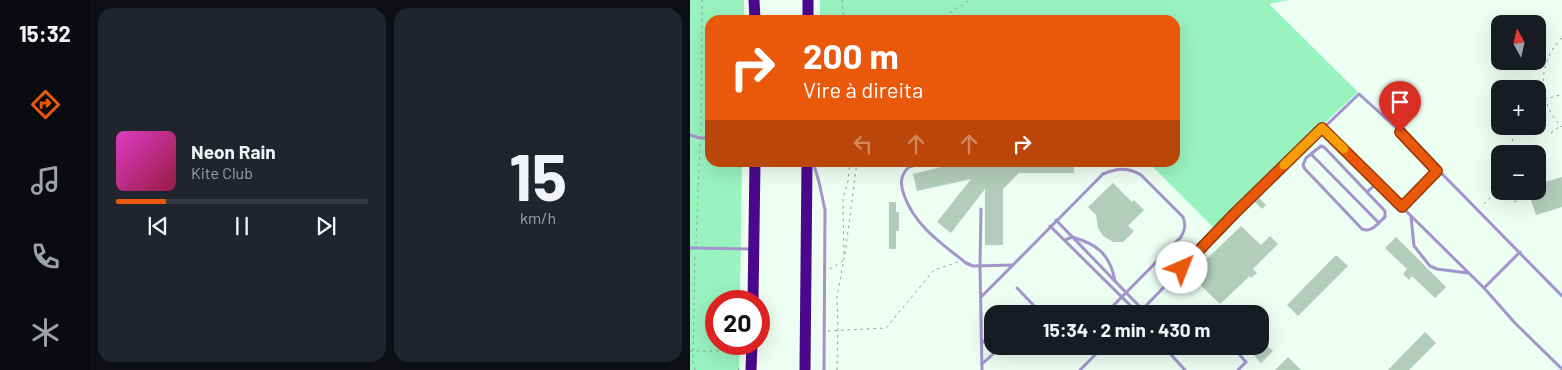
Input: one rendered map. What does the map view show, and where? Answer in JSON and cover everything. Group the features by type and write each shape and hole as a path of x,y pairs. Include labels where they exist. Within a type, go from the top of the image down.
{"highway":[{"path":"754,0 756,15"},
{"path":"756,15 758,0"},
{"path":"808,0 808,15"},
{"path":"753,290 755,167"},
{"path":"805,370 807,167"},
{"path":"752,355 752,370"}],"lane":[{"path":"1147,305 1235,213 1359,94 1400,132 1562,296"},
{"path":"1322,128 1484,288 1515,323 1562,369"},
{"path":"690,135 705,138"},
{"path":"1318,147 1324,147 1368,191 1385,211 1386,217 1369,230 1362,229 1305,169 1304,162 1318,147"},
{"path":"1311,154 1379,223"},
{"path":"814,167 825,210 824,370"},
{"path":"909,167 905,170 902,177 903,193 916,220 932,236 973,266 1013,265"},
{"path":"980,297 1103,174 1123,168 1133,170 1141,175 1183,217 1185,231 1114,305"},
{"path":"1402,207 1437,171"},
{"path":"1368,191 1377,183"},
{"path":"981,209 980,297 982,370"},
{"path":"1411,216 1414,246 1430,266 1438,269 1468,273"},
{"path":"1056,220 1138,305"},
{"path":"1050,226 1130,305"},
{"path":"1065,240 1072,237 1094,245 1110,261 1115,281"},
{"path":"690,248 754,249"},
{"path":"1484,288 1520,252"},
{"path":"1017,288 1033,305"},
{"path":"982,364 992,355"},
{"path":"1080,370 1095,355"},
{"path":"1171,355 1185,370"},
{"path":"1239,370 1246,362 1240,355"}],"path":[{"path":"695,370 693,351 700,138 702,0"},
{"path":"842,0 844,15"},
{"path":"948,15 970,0"},
{"path":"1543,80 1545,65 1555,45 1562,38"},
{"path":"1546,99 1560,95"},
{"path":"1546,104 1561,126 1551,133"},
{"path":"844,259 843,200 849,167"},
{"path":"837,370 837,297 856,167"},
{"path":"1484,204 1491,197"},
{"path":"825,272 844,259"},
{"path":"825,331 886,328 934,270 963,260"},
{"path":"690,351 705,350"}],"green space":[{"path":"690,0 744,0 744,15 705,15 705,167 742,167 740,290 705,290 705,355 740,355 739,370 690,370"},
{"path":"820,0 1289,0 1269,4 1358,92 1213,227 1153,167 1180,167 1180,15 820,15"}],"building":[{"path":"941,167 1074,167 1074,173 1019,173 1003,189 1003,245 985,245 985,189 951,233 937,222 971,179 917,191 913,174"},
{"path":"1562,177 1562,207 1536,215 1531,200 1546,200 1546,182"},
{"path":"1113,183 1132,202 1134,200 1144,210 1128,226 1134,231 1123,242 1113,242 1103,236 1098,228 1096,215 1088,207"},
{"path":"1259,198 1266,205 1262,209 1255,202"},
{"path":"889,202 896,202 896,212 899,212 899,231 896,231 896,249 889,249"},
{"path":"1241,226 1261,245 1270,236 1278,244 1253,269 1257,273 1251,278 1250,276 1220,304 1190,275"},
{"path":"1396,237 1446,287 1435,298 1412,276 1409,280 1403,274 1407,269 1385,248"},
{"path":"1336,255 1348,266 1298,316 1287,305"},
{"path":"1425,332 1436,343 1409,370 1388,370"},
{"path":"1269,347 1273,351 1269,355"},
{"path":"1253,355 1269,355 1261,363"},
{"path":"1288,357 1301,370 1275,370"}],"slow traffic":[{"path":"1284,165 1322,128 1344,149"}],"route":[{"path":"1182,268 1322,128 1402,207 1437,171 1400,132"}]}
